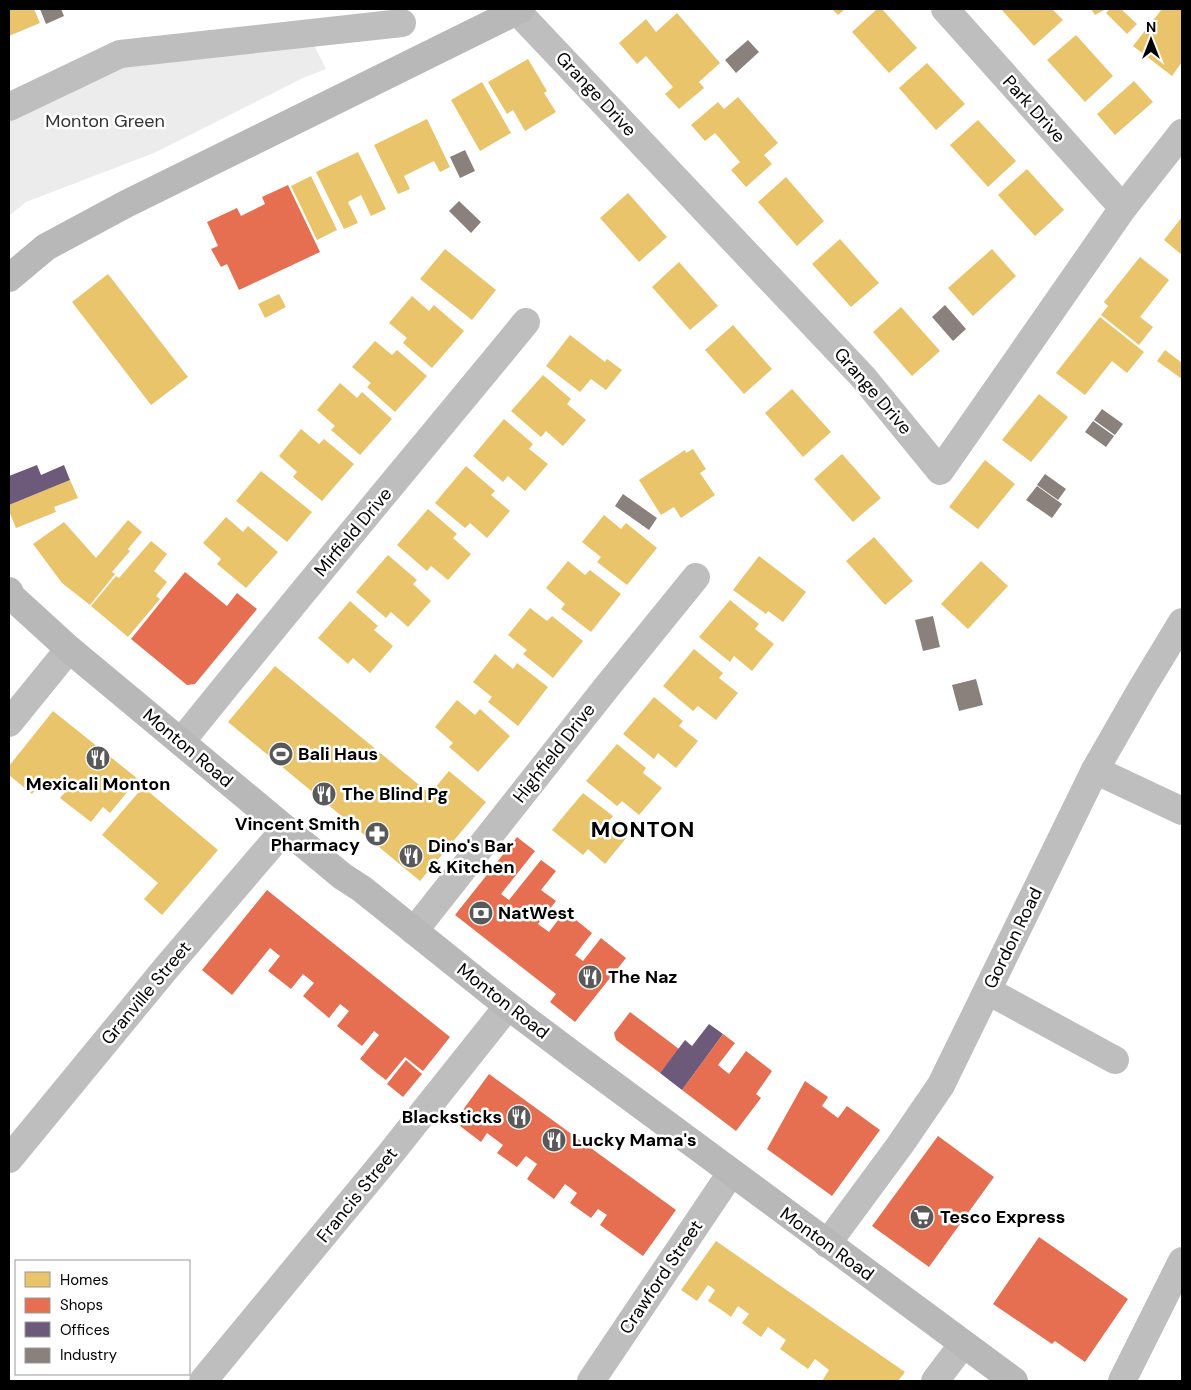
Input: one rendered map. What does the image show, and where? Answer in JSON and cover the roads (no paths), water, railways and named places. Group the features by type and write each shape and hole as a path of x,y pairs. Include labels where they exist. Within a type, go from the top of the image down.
{"main road":[{"path":"9,278 46,247 126,204 519,10"},
{"name":"Monton Road","path":"10,594 69,649 342,876 362,889 508,1006 1014,1381"}],"street":[{"name":"Park Drive","path":"945,9 1123,208"},
{"name":"Grange Drive","path":"519,10 863,377 940,470 1123,208 1182,133"},
{"path":"9,107 120,54 402,22"},
{"name":"Mirfield Drive","path":"181,742 280,618 405,470 526,322"},
{"name":"Highfield Drive","path":"414,931 696,577"},
{"name":"Gordon Road","path":"827,1244 900,1145 941,1085 1095,770 1182,622"},
{"path":"9,722 69,649"},
{"path":"1095,770 1182,811"},
{"name":"Granville Street","path":"9,1159 167,967 285,829"},
{"path":"988,991 1114,1060"},
{"name":"Francis Street","path":"203,1381 387,1158 508,1006"},
{"name":"Crawford Street","path":"591,1381 731,1173"},
{"path":"1122,1381 1182,1261"},
{"path":"935,1381 963,1344"}],"place":[{"name":"Bali Haus","path":"281,754"},
{"name":"Mexicali Monton","path":"98,758"},
{"name":"The Blind Pg","path":"324,794"},
{"name":"Vincent Smith Pharmacy","path":"377,834"},
{"name":"Dino's Bar & Kitchen","path":"411,856"},
{"name":"NatWest","path":"481,913"},
{"name":"The Naz","path":"590,977"},
{"name":"Blacksticks","path":"519,1117"},
{"name":"Lucky Mama's","path":"554,1140"},
{"name":"Tesco Express","path":"922,1217"}],"district":[{"name":"MONTON","path":"643,829"}],"park label":[{"name":"Monton Green","path":"105,121"}]}
